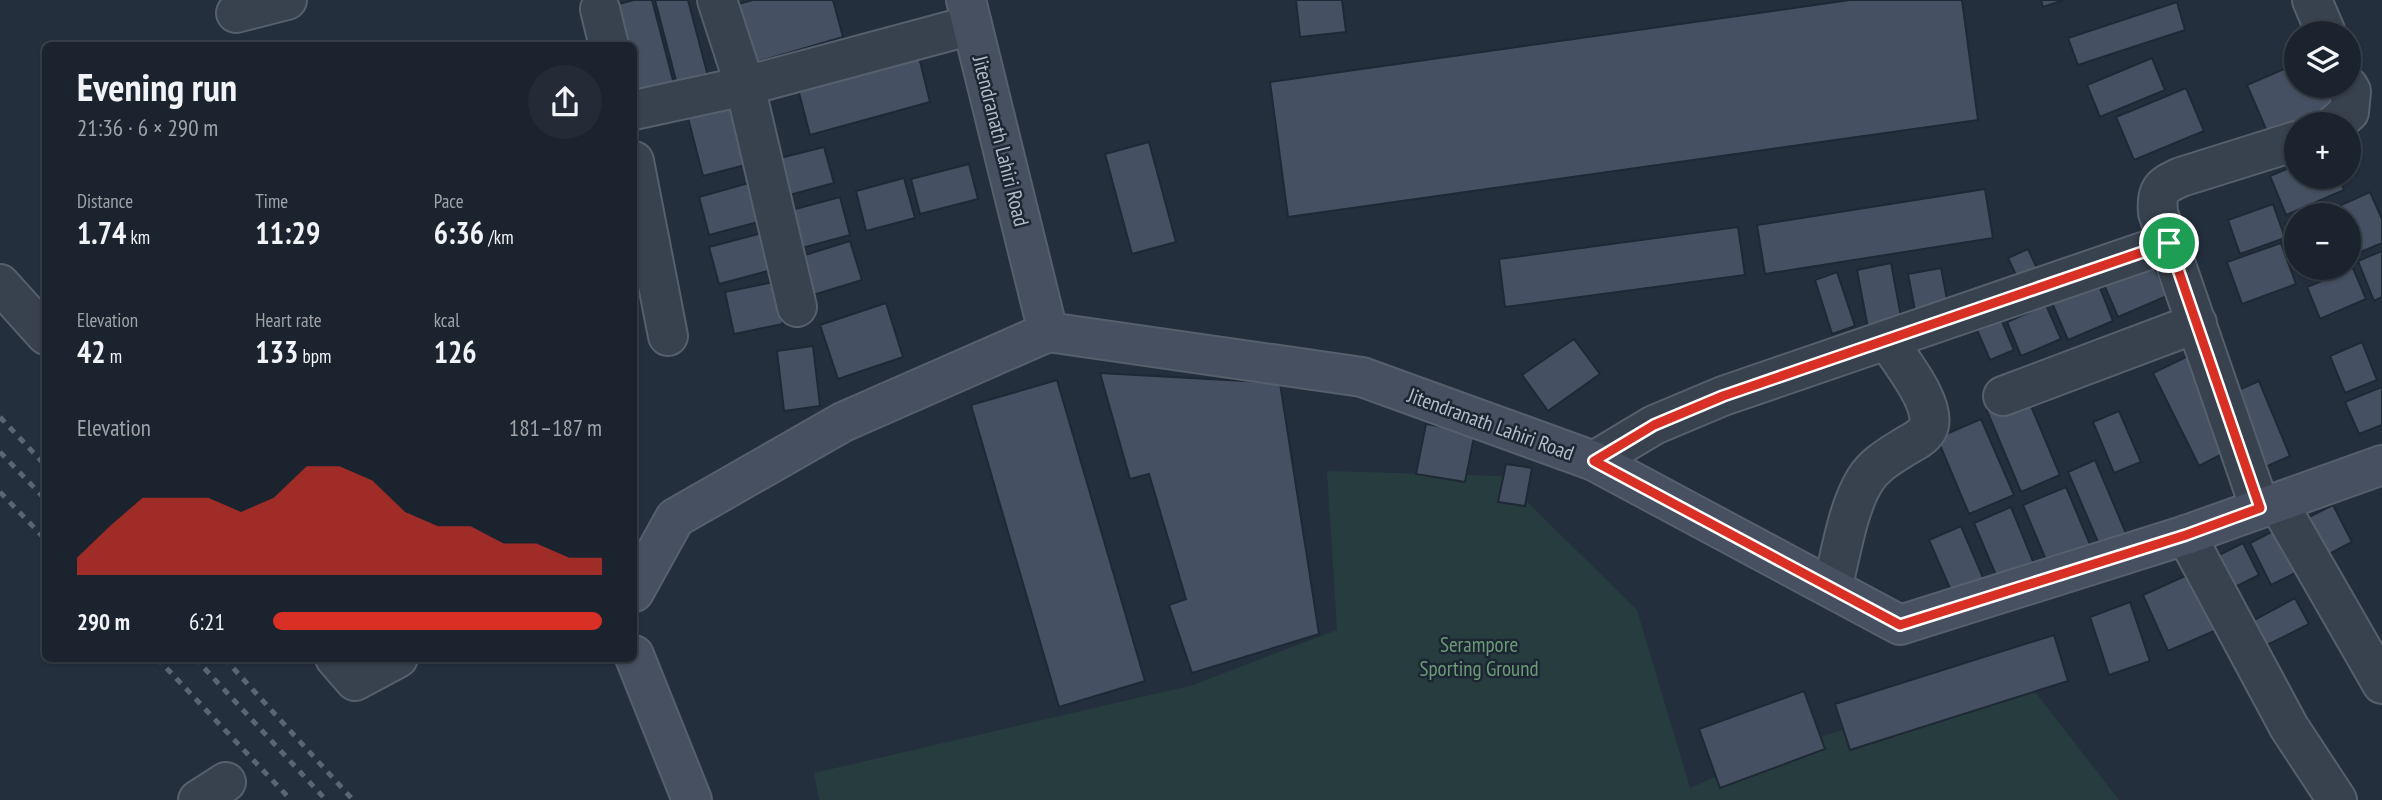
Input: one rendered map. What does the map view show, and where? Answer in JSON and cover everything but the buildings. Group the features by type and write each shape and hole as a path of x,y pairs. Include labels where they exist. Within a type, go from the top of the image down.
{"street":[{"path":"237,19 287,0"},
{"path":"717,0 745,86 797,307"},
{"path":"2312,0 2321,21"},
{"path":"600,9 608,42"},
{"path":"637,109 745,86 969,12"},
{"name":"Jitendranath Lahiri Road","path":"969,12 1048,332 1362,377 1594,461 1900,625 2380,471"},
{"path":"2284,145 2181,177 2164,185 2158,193 2158,213 2197,323 2269,505 2382,684"},
{"path":"637,176 668,336"},
{"path":"1594,461 1654,425 1723,396 2169,243"},
{"path":"0,285 42,331"},
{"path":"2003,396 2197,323"},
{"path":"637,582 649,544 676,518 843,422 1048,332"},
{"path":"1832,588 1854,507 1864,481 1877,465 1919,438 1927,429 1930,419 1927,402 1887,340"},
{"path":"2186,535 2289,727 2337,800"},
{"path":"338,662 355,681 391,662"},
{"path":"637,662 692,800"}],"green space":[{"name":"Serampore Sporting Ground","path":"1327,471 1501,476 1637,610 1690,788 1777,750 2022,675 2119,800 819,800 814,773 1193,685 1337,630"}],"railway":[{"path":"0,417 42,462"},
{"path":"0,452 42,496"},
{"path":"0,492 42,536"},
{"path":"161,662 291,800"},
{"path":"199,662 326,800"},
{"path":"228,662 353,800"}],"route":[{"path":"2169,243 2260,508 2186,535 1900,625 1594,461 1654,425 1723,396 2169,243"}]}
